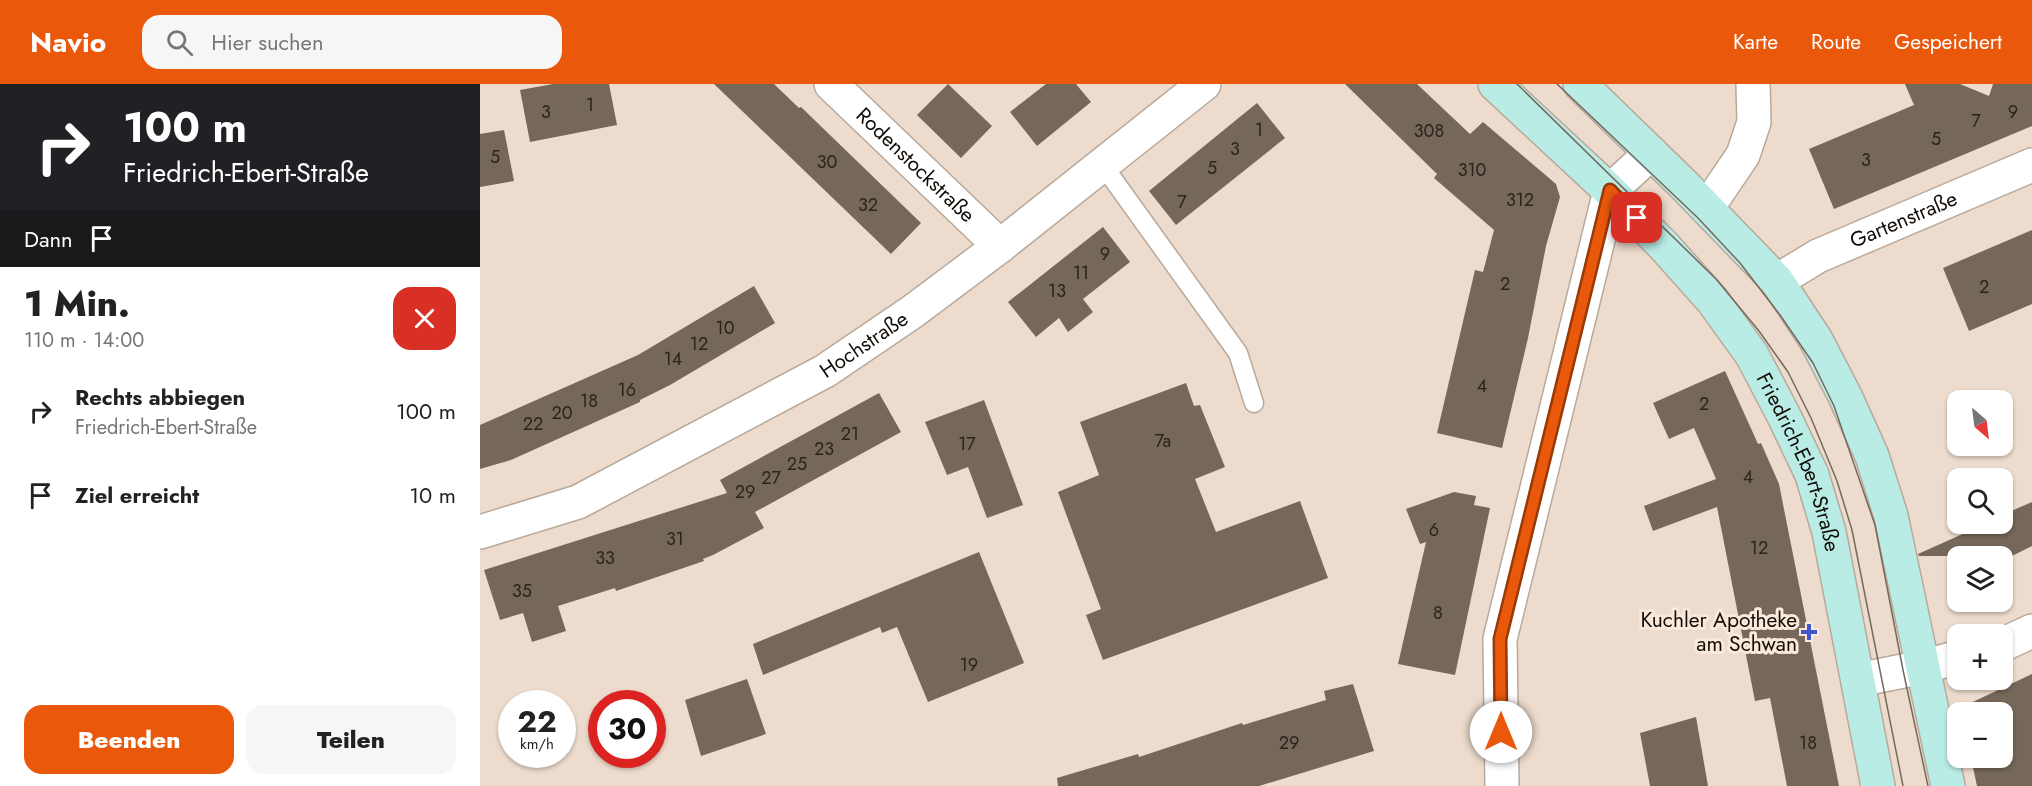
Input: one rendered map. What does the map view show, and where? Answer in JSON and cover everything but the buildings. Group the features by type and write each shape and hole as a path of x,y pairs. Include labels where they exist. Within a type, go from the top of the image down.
{"main road":[{"name":"Friedrich-Ebert-Straße","path":"1495,84 1610,190 1664,246 1713,301 1752,355 1812,476 1829,532 1878,786"},
{"path":"1580,84 1707,208 1777,281 1816,340 1872,456 1890,516 1948,786"}],"street":[{"name":"Rodenstockstraße","path":"831,84 1000,246"},
{"name":"Hochstraße","path":"480,532 578,502 825,371 912,312 1000,246 1204,84"},
{"path":"1707,208 1743,155 1754,122 1753,84"},
{"path":"1492,783 1500,639 1610,190 1651,153"},
{"name":"Gartenstraße","path":"1777,281 1818,256 2032,165"},
{"path":"2013,640 2032,631"},
{"path":"1858,680 1947,660"}],"lane":[{"path":"1102,164 1238,352 1254,404"}],"tram line":[{"path":"1517,84 1716,279 1759,331 1788,372 1811,418 1837,481 1852,530 1903,786"},
{"path":"1557,84 1698,218 1740,263 1813,363 1834,406 1875,525 1928,786"}],"place":[{"name":"Kuchler Apotheke am Schwan","path":"1809,632"}],"route":[{"path":"1501,732 1500,639 1610,190 1637,218"}]}
